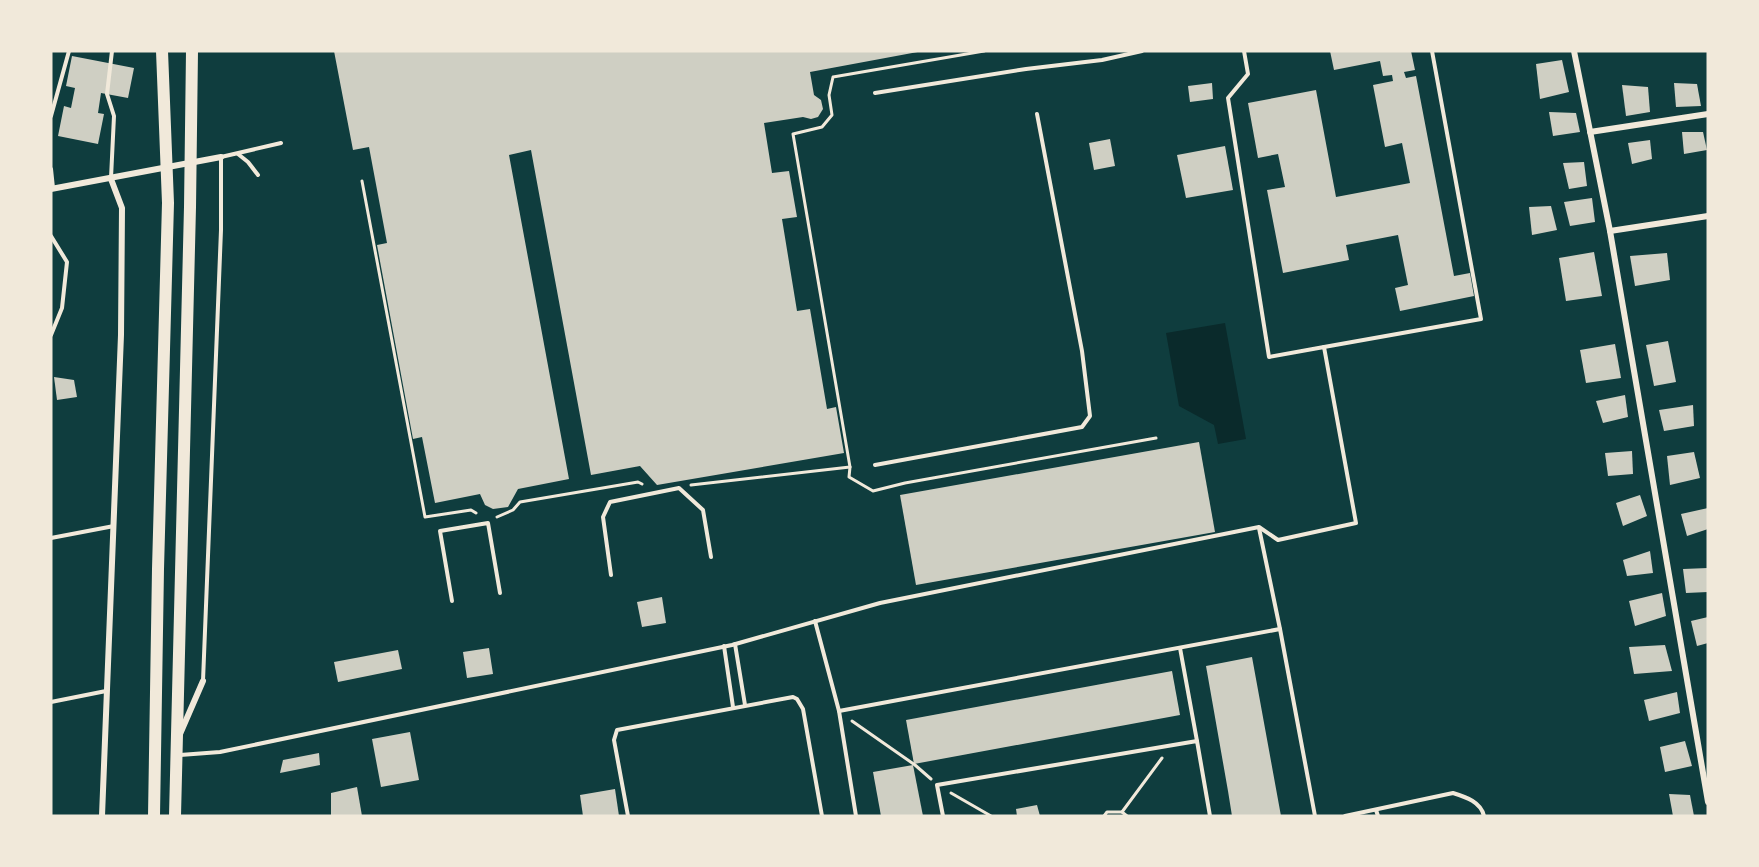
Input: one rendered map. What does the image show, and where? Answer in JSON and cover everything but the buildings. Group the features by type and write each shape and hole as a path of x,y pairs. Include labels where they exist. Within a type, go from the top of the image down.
{"main road":[{"path":"154,816 168,168 162,51"},
{"path":"175,816 192,51"}],"street":[{"path":"1575,51 1610,231 1708,802"},
{"path":"1590,132 1708,114"},
{"path":"52,189 221,157"},
{"path":"102,816 115,526 122,208 111,179"},
{"path":"1610,231 1708,216"},
{"path":"176,749 203,681"}],"lane":[{"path":"51,116 69,51"},
{"path":"111,179 114,116 107,94 112,51"},
{"path":"875,93 1026,69 1077,64 1142,51"},
{"path":"1244,51 1248,74 1228,98 1269,357 1481,319 1432,51"},
{"path":"875,465 1082,427 1090,416 1080,340 1037,114"},
{"path":"203,681 221,230 221,157 281,142"},
{"path":"238,154 249,162 258,175"},
{"path":"51,169 52,189"},
{"path":"51,236 67,262 62,308 51,335"},
{"path":"176,749 220,752 735,644 880,603 1259,527 1278,540 1356,523 1324,348"},
{"path":"611,575 603,517 610,502 679,488 703,510 711,557"},
{"path":"453,601 440,531 488,523 500,593"},
{"path":"51,538 115,526"},
{"path":"1259,527 1315,816"},
{"path":"815,621 839,711 856,816"},
{"path":"839,711 1280,629"},
{"path":"735,644 745,705"},
{"path":"724,646 733,707"},
{"path":"1180,648 1210,816"},
{"path":"51,702 106,691"},
{"path":"628,816 614,740 617,730 793,697 801,704 822,816"},
{"path":"943,816 937,785 1197,741"},
{"path":"1345,816 1454,793 1469,798 1483,810 1484,816"},
{"path":"1376,810 1378,816"}],"path":[{"path":"984,51 833,77 830,95 832,115 822,127 793,134 850,467 849,477 873,490 1156,438"},
{"path":"362,181 425,517 471,510 478,514"},
{"path":"680,486 850,467"},
{"path":"493,517 507,513 520,502 638,482 647,486"},
{"path":"839,711 915,765 937,785 991,816"},
{"path":"1122,812 1171,745"},
{"path":"1104,816 1107,812 1122,812 1127,816"}],"water":[{"path":"1225,323 1246,439 1218,444 1214,425 1179,406 1166,333"}]}
